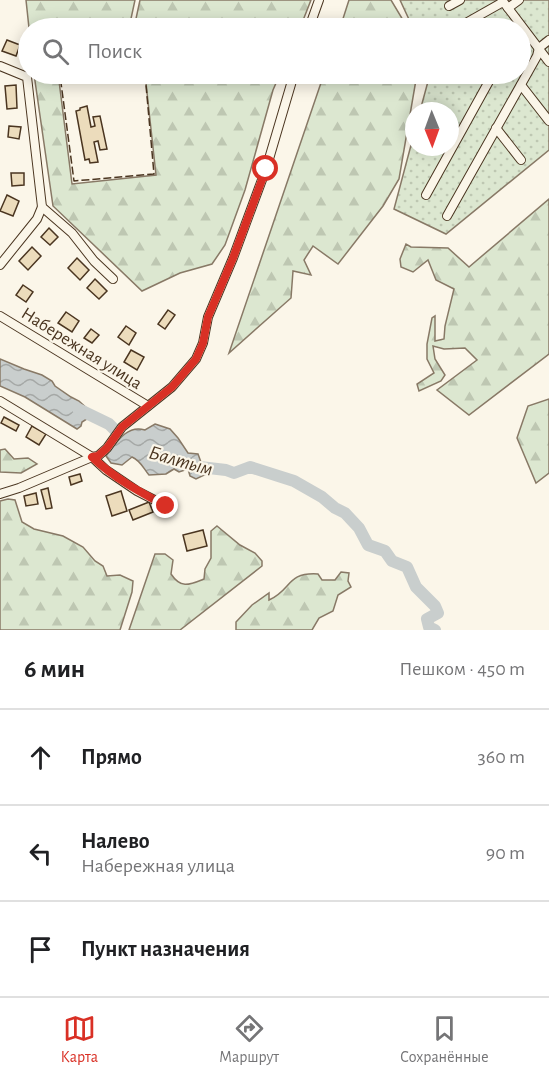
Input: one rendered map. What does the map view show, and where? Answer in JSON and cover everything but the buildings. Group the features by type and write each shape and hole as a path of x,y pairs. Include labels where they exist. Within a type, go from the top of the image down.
{"street":[{"path":"313,18 319,0"},
{"path":"449,6 460,0"},
{"path":"476,18 504,3 519,0"},
{"path":"504,3 513,18"},
{"path":"531,40 549,62"},
{"path":"531,67 539,48 549,40"},
{"path":"0,66 18,73"},
{"path":"0,265 37,219 42,207 28,84"},
{"path":"0,494 98,456 107,448 122,427 172,387 196,359 203,343 208,317 266,169 291,84"},
{"path":"426,195 487,84"},
{"path":"447,216 521,85 549,121"},
{"path":"496,128 521,159"},
{"path":"42,207 72,233 94,261 113,279"},
{"name":"Набережная улица","path":"0,315 148,406"},
{"path":"0,401 92,457 106,470 137,491 166,506"}],"green space":[{"path":"26,0 135,0 131,18 28,18"},
{"path":"140,0 311,0 304,18 136,18"},
{"path":"349,0 391,0 402,18 343,18"},
{"path":"400,0 549,0 549,150 446,234 394,209 408,156 459,156 459,102 422,102 427,84 531,84 531,18 408,18"},
{"path":"35,84 59,84 72,184 156,175 146,84 276,84 245,190 225,245 212,264 180,273 142,291 53,206"},
{"path":"321,84 415,84 412,102 405,102 405,144 399,179 383,206 338,264 313,246 304,260 311,275 293,271 291,298 229,353"},
{"path":"549,199 549,354 469,415 437,390 477,360 465,348 444,349 433,346 435,359 445,375 441,381 419,391 417,384 434,373 427,359 427,344 432,318 435,316 435,341 444,339 454,289 436,280 428,260 413,272 401,267 400,259 406,244 411,247 448,248 469,267"},
{"path":"549,399 549,473 536,483 517,438 528,406"},
{"path":"5,449 14,459 28,458 37,464 21,473 0,472 0,450"},
{"path":"15,500 22,522 34,529 63,536 83,547 95,561 103,566 107,576 120,575 133,581 132,592 120,630 0,630 0,501"},
{"path":"217,526 240,545 255,553 262,561 262,566 180,630 129,630 155,554 165,554 173,560 171,574 178,582 190,584 204,579 205,569 211,558 211,531"},
{"path":"341,572 349,573 348,581 351,587 338,595 333,611 319,618 312,630 236,630 236,622 252,605 269,593 269,600 276,596 294,579 308,574 318,574 322,580 335,580"}],"water":[{"path":"0,359 52,381 55,386 79,401 92,413 90,417 77,429 25,397 0,386"},
{"path":"155,424 170,429 188,453 198,454 202,465 214,464 217,469 196,479 190,476 188,469 179,472 174,469 166,474 149,475 132,457 122,465 111,463 106,456 122,436 133,430 145,430"}],"waterway":[{"name":"Балтым","path":"78,409 109,424 117,432"},
{"name":"Балтым","path":"200,467 234,473 250,467 294,481 322,497 345,513 359,528 368,545 385,551 392,561 407,567 416,587 435,606 438,613 427,619 429,627 435,630"}],"fence":[{"path":"61,84 74,181 154,174 146,84"}],"route":[{"path":"166,506 137,491 106,470 92,457 98,456 107,448 122,427 172,387 196,359 203,343 208,317 266,169"}]}
